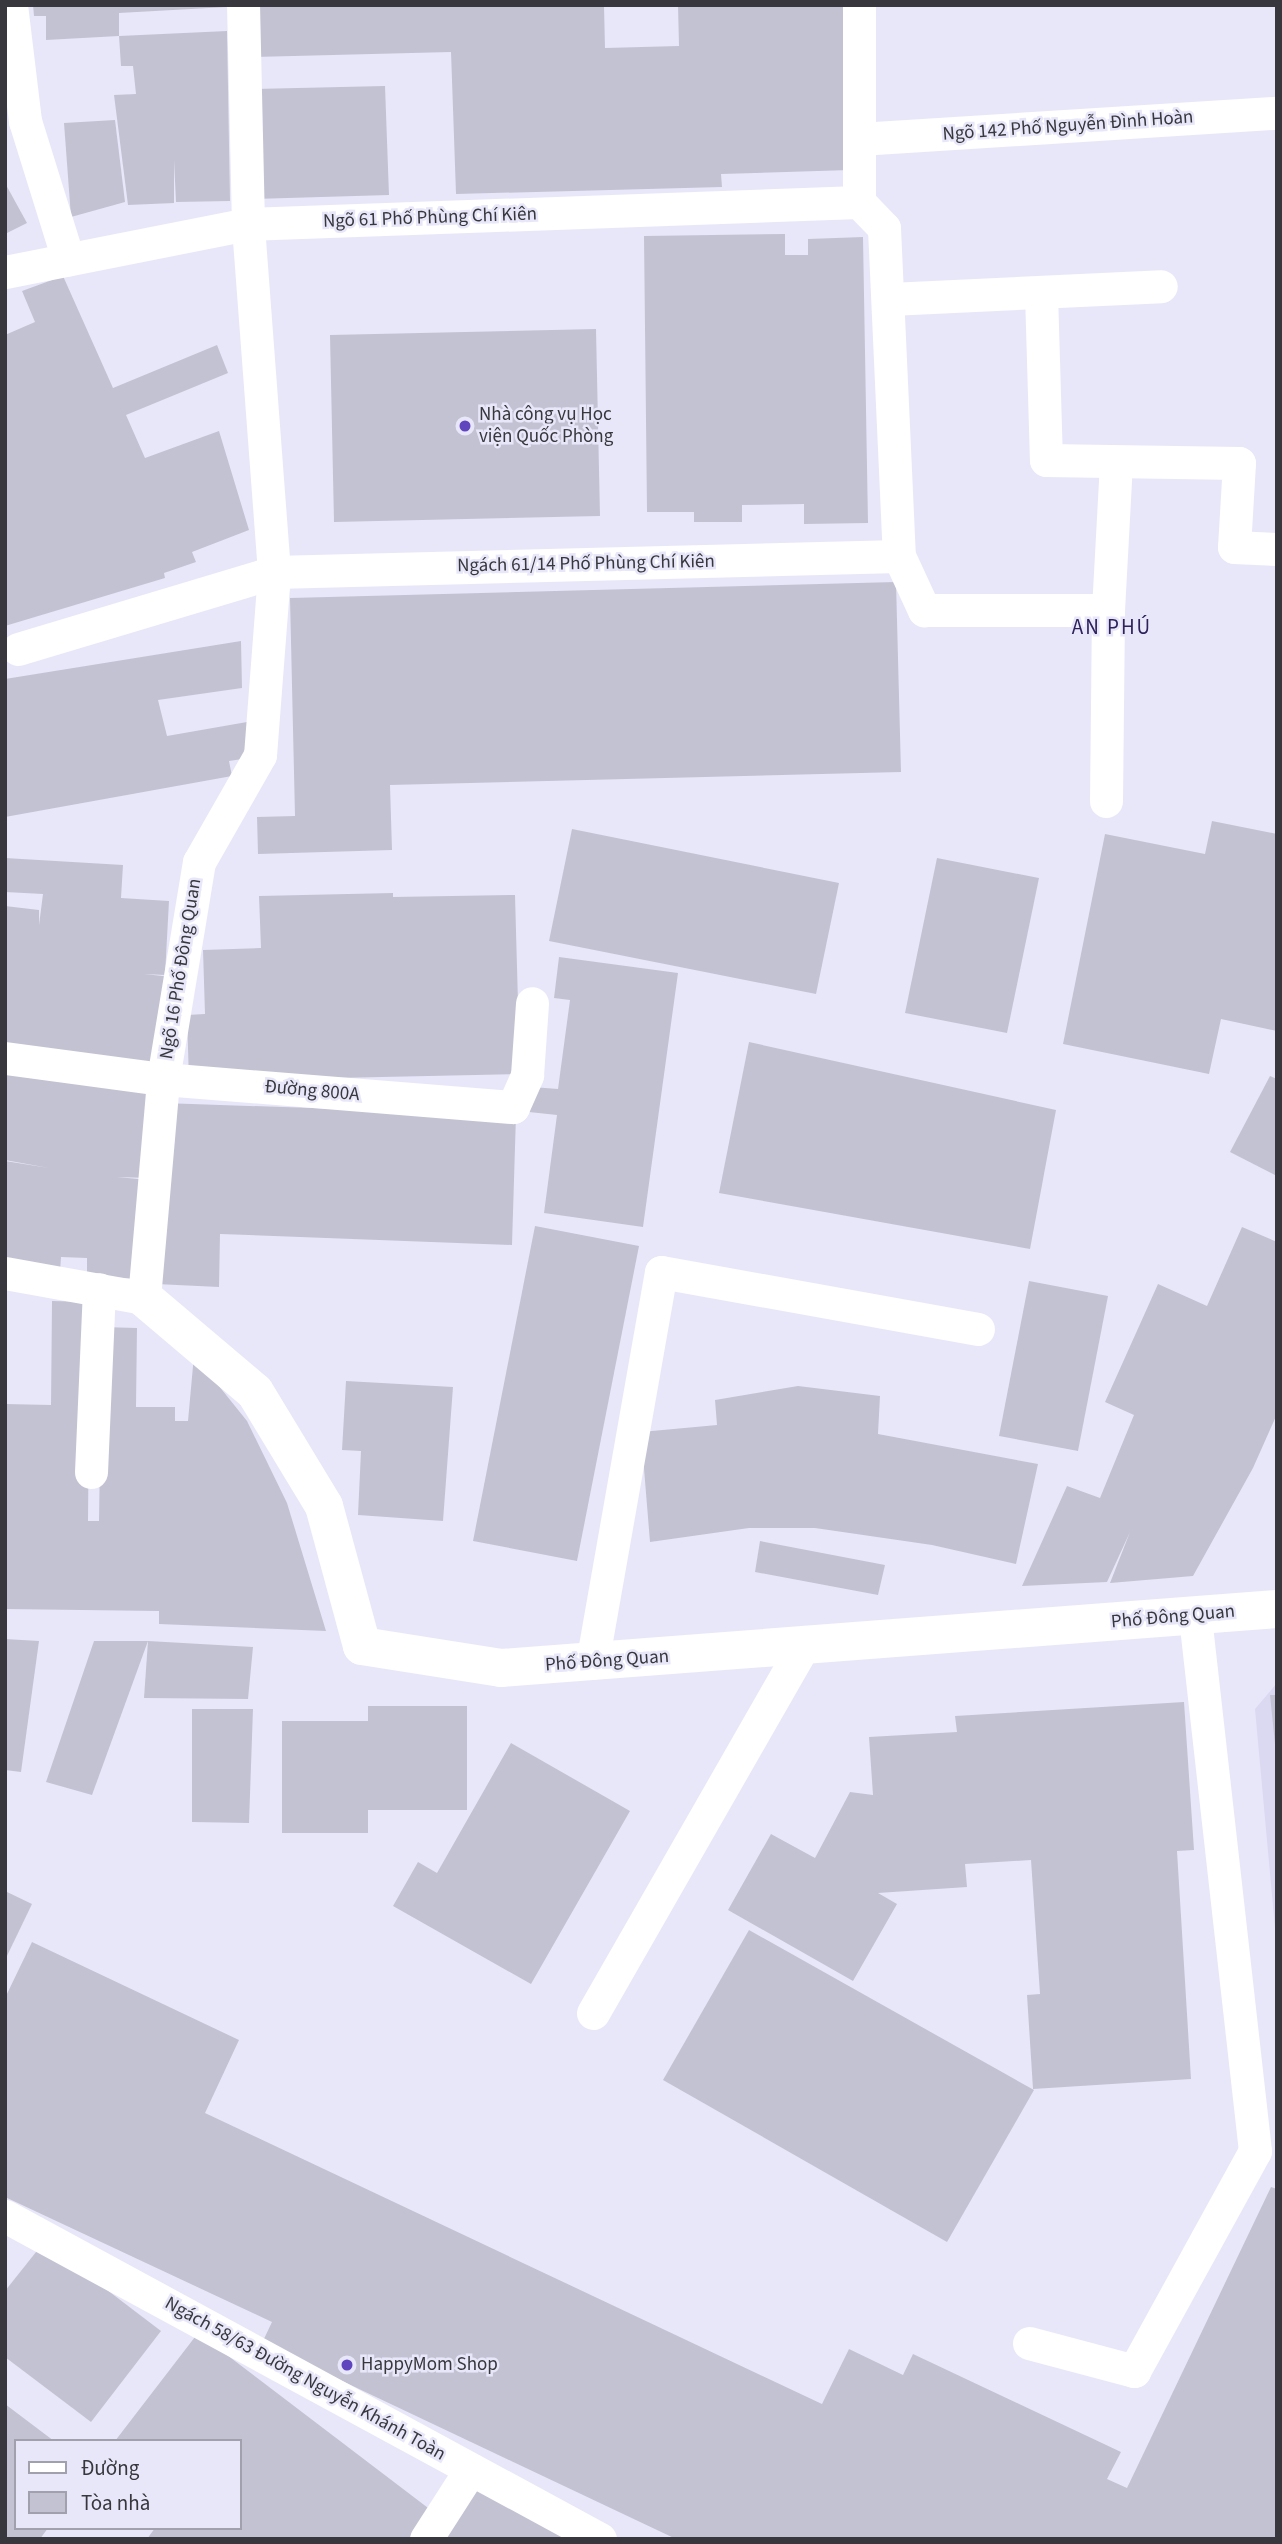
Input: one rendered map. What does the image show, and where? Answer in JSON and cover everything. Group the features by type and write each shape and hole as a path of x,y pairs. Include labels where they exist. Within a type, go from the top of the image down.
{"street":[{"name":"Phố Đông Quan","path":"144,1298 255,1392 324,1506 362,1646 501,1668 1277,1608"}],"lane":[{"path":"11,5 25,121 68,259"},
{"path":"243,5 248,225 274,572"},
{"path":"859,5 859,202 884,228 890,299 899,556 924,610 1108,610"},
{"name":"Ngõ 142 Phố Nguyễn Đình Hoàn","path":"859,139 1277,113"},
{"name":"Ngõ 61 Phố Phùng Chí Kiên","path":"5,272 248,225 859,202"},
{"path":"890,299 1161,286"},
{"path":"1041,293 1046,460 1239,464 1234,547 1277,549"},
{"path":"1106,802 1108,610 1116,462"},
{"name":"Ngách 61/14 Phố Phùng Chí Kiên","path":"18,649 274,572 899,556"},
{"name":"Ngõ 16 Phố Đông Quan","path":"144,1298 163,1079 199,862 260,755 274,572"},
{"name":"Đường 800A","path":"5,1058 163,1079 513,1107 527,1075 532,1003"},
{"path":"592,1663 661,1272 978,1329"},
{"path":"5,1273 144,1298"},
{"path":"91,1472 99,1289"},
{"path":"1029,2343 1134,2371 1266,2156 1195,1616"},
{"path":"593,2013 804,1644"},
{"name":"Ngách 58/63 Đường Nguyễn Khánh Toàn","path":"7,2220 600,2539"},
{"path":"426,2539 471,2469"}],"shaded area":[{"path":"1277,1683 1277,1950 1255,1709"}],"building":[{"path":"33,5 227,7 119,13 119,36 46,40 46,16 34,16"},
{"path":"249,5 604,5 605,48 679,46 678,5 854,5 850,170 721,174 722,187 456,194 451,52 250,57"},
{"path":"227,31 230,201 176,202 174,160 174,203 128,205 114,95 136,94 133,66 121,66 119,36"},
{"path":"385,86 389,195 254,199 250,89"},
{"path":"115,120 125,202 71,217 64,123"},
{"path":"5,183 27,223 5,234"},
{"path":"785,234 785,255 808,255 808,239 863,237 868,523 804,524 804,504 742,505 742,522 694,522 694,512 647,512 644,236"},
{"path":"63,276 113,388 217,345 228,373 126,415 145,458 219,431 249,530 192,552 196,562 164,573 165,578 5,626 5,335 35,322 22,291"},
{"name":"Nhà công vụ Học viện Quốc Phòng","path":"596,329 600,516 334,522 330,335"},
{"path":"896,582 901,772 390,785 392,850 258,854 257,817 295,816 290,598"},
{"path":"241,641 242,688 158,700 167,736 247,722 249,758 229,761 232,776 5,817 5,679"},
{"path":"1212,821 1277,834 1277,1031 1221,1019 1209,1074 1063,1044 1105,834 1205,854"},
{"path":"572,829 839,883 816,994 549,941"},
{"path":"5,858 123,865 121,898 169,901 165,975 144,974 172,977 162,1071 5,1048 5,906 39,910 39,925 43,894 5,892"},
{"path":"937,858 1039,878 1007,1033 905,1013"},
{"path":"393,893 393,897 515,895 520,1074 189,1081 187,1015 205,1014 203,950 261,948 259,896"},
{"path":"559,957 678,973 643,1227 544,1213 557,1115 529,1112 532,1087 558,1089 570,1000 554,998"},
{"path":"749,1042 1056,1110 1030,1249 719,1193"},
{"path":"5,1061 155,1081 149,1178 117,1177 149,1180 144,1279 87,1276 87,1258 61,1257 60,1273 5,1264 5,1161 49,1168 5,1160"},
{"path":"1270,1076 1277,1079 1277,1176 1230,1152"},
{"path":"163,1103 516,1115 512,1245 220,1234 219,1287 156,1284"},
{"path":"535,1226 639,1246 577,1561 473,1541"},
{"path":"1242,1227 1277,1242 1277,1414 1253,1468 1193,1576 1110,1583 1130,1532 1107,1582 1022,1586 1067,1486 1100,1498 1134,1415 1105,1402 1158,1284 1207,1306"},
{"path":"1029,1281 1108,1296 1078,1451 999,1436"},
{"path":"52,1301 90,1302 88,1521 99,1521 102,1327 137,1328 136,1407 175,1407 175,1421 188,1421 194,1355 247,1421 287,1503 326,1631 159,1624 159,1611 5,1609 5,1404 51,1405"},
{"path":"346,1381 453,1387 443,1521 358,1515 361,1451 342,1450"},
{"path":"798,1386 880,1396 878,1434 1038,1464 1016,1564 932,1545 815,1528 749,1528 650,1542 641,1432 717,1425 715,1400"},
{"path":"760,1541 885,1565 878,1595 755,1572"},
{"path":"5,1639 39,1641 21,1772 5,1770"},
{"path":"94,1641 148,1641 92,1795 46,1782"},
{"path":"148,1641 253,1647 248,1699 144,1698"},
{"path":"1270,1695 1277,1695 1277,1744 1275,1744"},
{"path":"1184,1702 1194,1850 1177,1851 1191,2079 1033,2089 1027,1995 1040,1994 1031,1860 965,1864 967,1887 878,1893 897,1904 853,1981 728,1910 771,1834 815,1858 850,1792 873,1795 869,1737 957,1732 955,1716"},
{"path":"368,1706 467,1706 467,1810 368,1810 368,1833 282,1833 282,1721 368,1721"},
{"path":"192,1709 253,1709 249,1823 192,1822"},
{"path":"511,1743 630,1811 531,1984 393,1906 418,1862 437,1873"},
{"path":"5,1891 32,1904 5,1960"},
{"path":"749,1930 1034,2090 947,2242 663,2080"},
{"path":"32,1942 239,2040 205,2113 822,2404 849,2349 903,2375 913,2354 1121,2452 1107,2479 1127,2488 1271,2187 1277,2189 1277,2539 676,2539 262,2343 272,2322 5,2197 5,1998"},
{"path":"44,2242 161,2331 91,2422 5,2357 5,2291"},
{"path":"198,2333 436,2514 417,2539 147,2539 154,2530 242,2530 242,2439 117,2439"},
{"path":"5,2404 51,2439 14,2439 14,2530 47,2530 40,2539 5,2539"},
{"path":"474,2481 579,2539 442,2539"}],"place":[{"name":"Nhà công vụ Học viện Quốc Phòng","path":"465,426"},
{"name":"HappyMom Shop","path":"347,2365"}],"district":[{"name":"AN PHÚ","path":"1112,627"}]}
